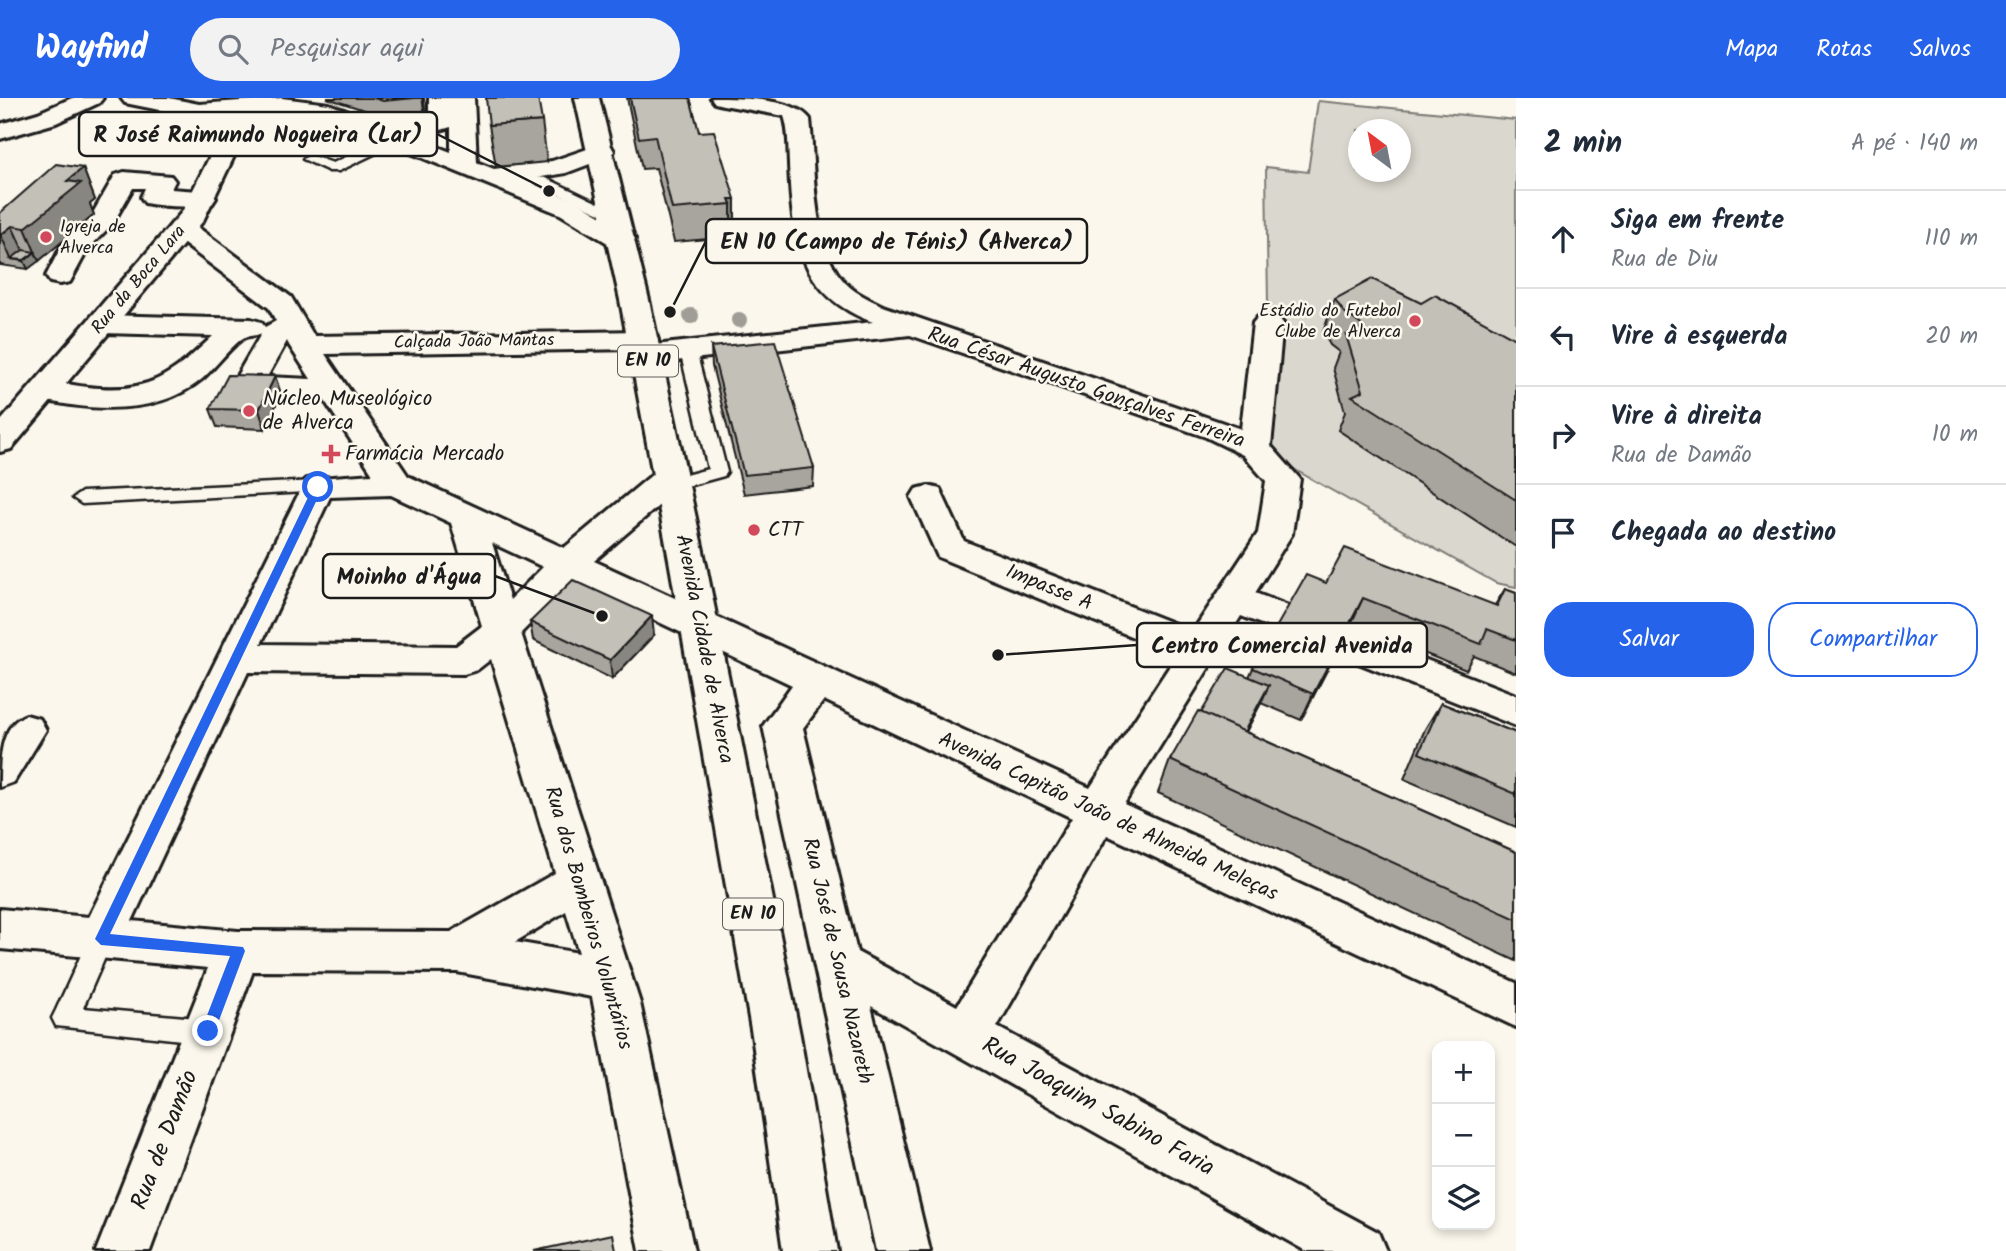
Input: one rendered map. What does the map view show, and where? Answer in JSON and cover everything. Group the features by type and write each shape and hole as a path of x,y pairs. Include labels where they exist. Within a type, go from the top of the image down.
{"street":[{"path":"0,132 47,118 91,98"},
{"path":"133,98 199,111 270,103"},
{"path":"202,98 312,107 464,163 618,227"},
{"path":"387,133 441,123 441,98"},
{"path":"462,98 464,163"},
{"name":"Avenida Cidade de Alverca","path":"587,98 602,151 672,480 807,1227 825,1251"},
{"name":"Rua César Augusto Gonçalves Ferreira","path":"723,98 779,105 794,111 799,119 809,231 819,263 829,283 848,299 913,327 1217,430 1255,448 1283,480 1275,534 1097,812 967,1035"},
{"name":"Rua da Boca Lara","path":"0,442 182,229 203,198 225,150 270,103"},
{"path":"494,176 546,171 602,151"},
{"path":"60,276 76,245 104,217 124,180 162,181 154,197 203,198"},
{"path":"182,229 281,303 293,334 396,484"},
{"path":"830,334 845,321 848,299"},
{"path":"1255,448 1268,323"},
{"name":"Calçada João Mantas","path":"103,324 238,328 293,334 645,347 688,351 913,327"},
{"path":"45,391 115,398 149,395 173,386 238,328"},
{"path":"293,334 247,386 333,389"},
{"path":"235,658 464,660 502,631 568,565 672,480"},
{"path":"101,939 318,487 396,484"},
{"name":"Avenida Capitão João de Almeida Meleças","path":"396,484 1516,1006"},
{"name":"Impasse A","path":"928,497 950,549 1201,649"},
{"name":"Rua dos Bombeiros Voluntários","path":"466,516 617,1003 667,1251"},
{"path":"1233,599 1516,711"},
{"name":"Rua José de Sousa Nazareth","path":"817,681 783,726 903,1251"},
{"path":"0,771 26,730"},
{"path":"457,952 580,881"},
{"path":"0,929 238,951 457,952 609,979"},
{"name":"Rua de Damão","path":"123,1251 238,951"},
{"name":"Rua Joaquim Sabino Faria","path":"837,964 1359,1251"}],"lane":[{"path":"310,159 334,168 387,133"},
{"path":"672,480 718,472 688,351"},
{"path":"82,498 318,487"},
{"path":"101,939 65,1018 208,1031"}],"shaded area":[{"name":"Estádio do Futebol Clube de Alverca","path":"1318,101 1516,120 1516,587 1496,583 1292,468 1270,444 1266,167 1308,172"}],"building":[{"path":"374,98 415,98 383,101"},
{"path":"486,98 538,98 542,121 489,125"},
{"path":"630,98 690,98 699,132 714,131 735,199 729,199 731,204 672,209 655,136 639,138"},
{"path":"56,164 83,168 67,181 81,183 25,228 12,226 0,235 0,213"},
{"path":"23,250 35,252 24,260 11,259"},
{"path":"1372,279 1421,303 1435,295 1516,339 1516,500 1352,396 1363,391 1346,335 1364,327 1343,311 1335,299"},
{"path":"775,341 814,468 744,475 711,347"},
{"path":"228,375 275,376 259,410 210,409"},
{"path":"1345,548 1497,606 1505,589 1516,593 1516,640 1487,629 1481,644 1363,598 1313,694 1253,668 1306,575 1326,583"},
{"path":"573,580 652,616 610,660 530,622"},
{"path":"1228,668 1269,685 1244,732 1201,713"},
{"path":"1441,703 1516,733 1516,794 1419,753"},
{"path":"1198,711 1516,852 1516,919 1170,760"},
{"path":"613,1234 616,1251 534,1251"}],"place":[{"name":"R José Raimundo Nogueira (Lar)","path":"549,191"},
{"name":"Igreja de Alverca","path":"46,237"},
{"name":"EN 10 (Campo de Ténis) (Alverca)","path":"670,312"},
{"name":"Estádio do Futebol Clube de Alverca","path":"1415,321"},
{"name":"Núcleo Museológico de Alverca","path":"249,411"},
{"name":"Farmácia Mercado","path":"331,454"},
{"name":"CTT","path":"754,530"},
{"name":"Moinho d'Água","path":"602,616"},
{"name":"Centro Comercial Avenida","path":"998,655"}],"route":[{"path":"208,1031 238,951 101,939 318,487"}]}
